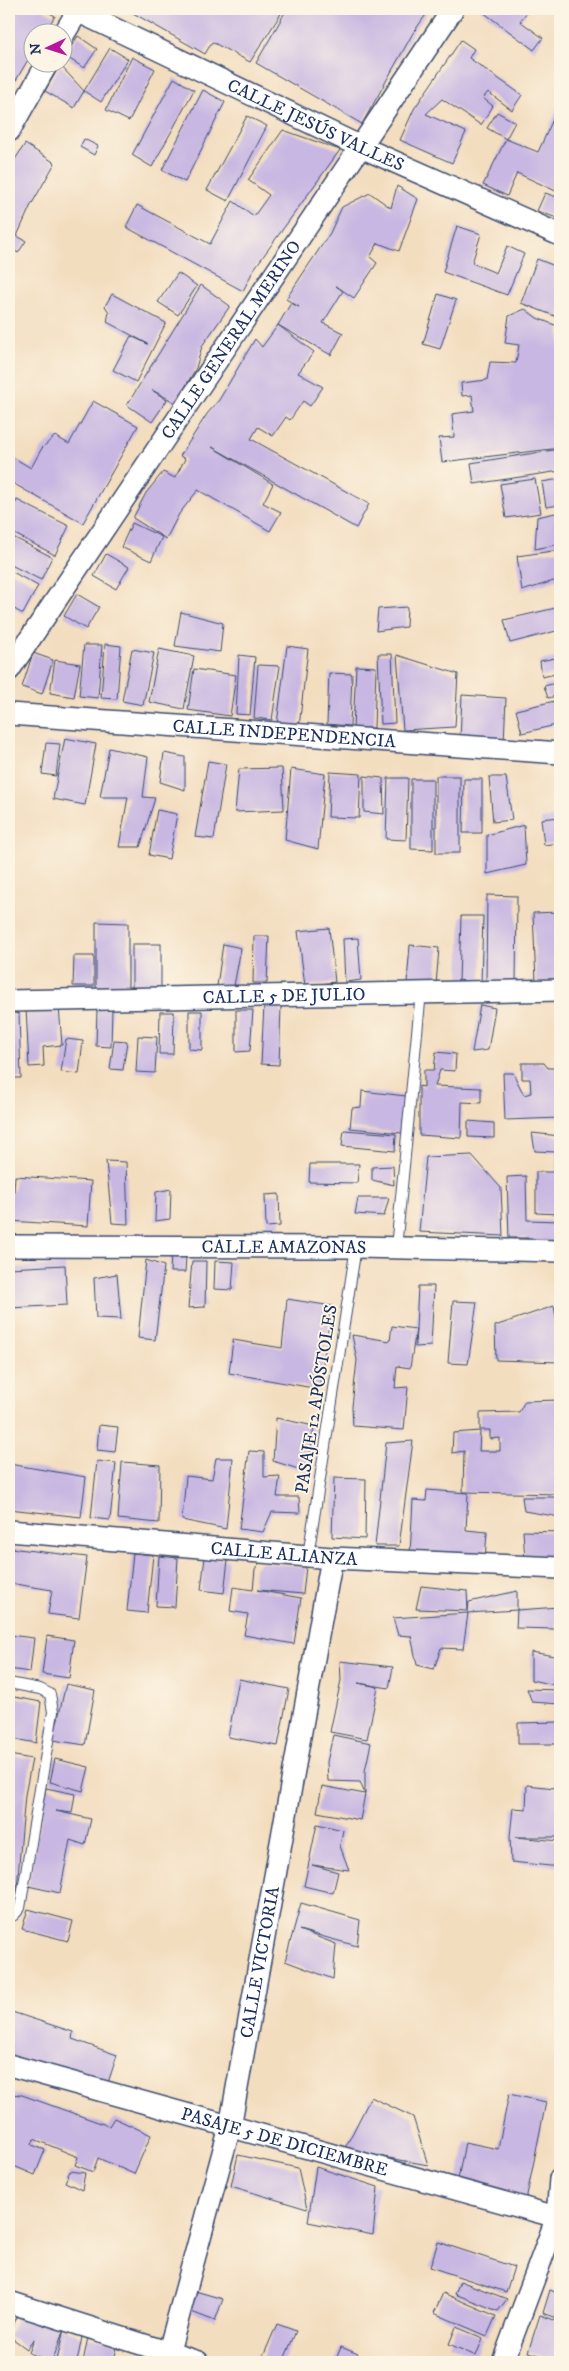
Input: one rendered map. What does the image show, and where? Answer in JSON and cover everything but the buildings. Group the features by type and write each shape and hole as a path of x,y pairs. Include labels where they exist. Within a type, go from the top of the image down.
{"street":[{"name":"CALLE JESÚS VALLES","path":"77,9 361,147 560,236"},
{"path":"70,22 77,9"},
{"name":"CALLE GENERAL MERINO","path":"9,670 453,9"},
{"path":"9,131 42,72"},
{"name":"CALLE INDEPENDENCIA","path":"9,714 560,753"},
{"name":"CALLE 5 DE JULIO","path":"9,1001 560,990"},
{"name":"CALLE AMAZONAS","path":"9,1246 356,1247 560,1251"},
{"name":"CALLE ALIANZA","path":"9,1531 332,1558 560,1568"},
{"name":"CALLE VICTORIA","path":"168,2357 230,2127 332,1558"},
{"name":"PASAJE 5 DE DICIEMBRE","path":"9,2065 559,2218"},
{"path":"503,2362 559,2218 560,2179"},
{"path":"9,2302 168,2357 198,2362"}],"lane":[{"path":"396,1248 421,992"},
{"name":"PASAJE 12 APÓSTOLES","path":"308,1556 356,1247"},
{"path":"9,1683 40,1689 50,1694 53,1712 20,1908 14,1915 9,1917"}]}
